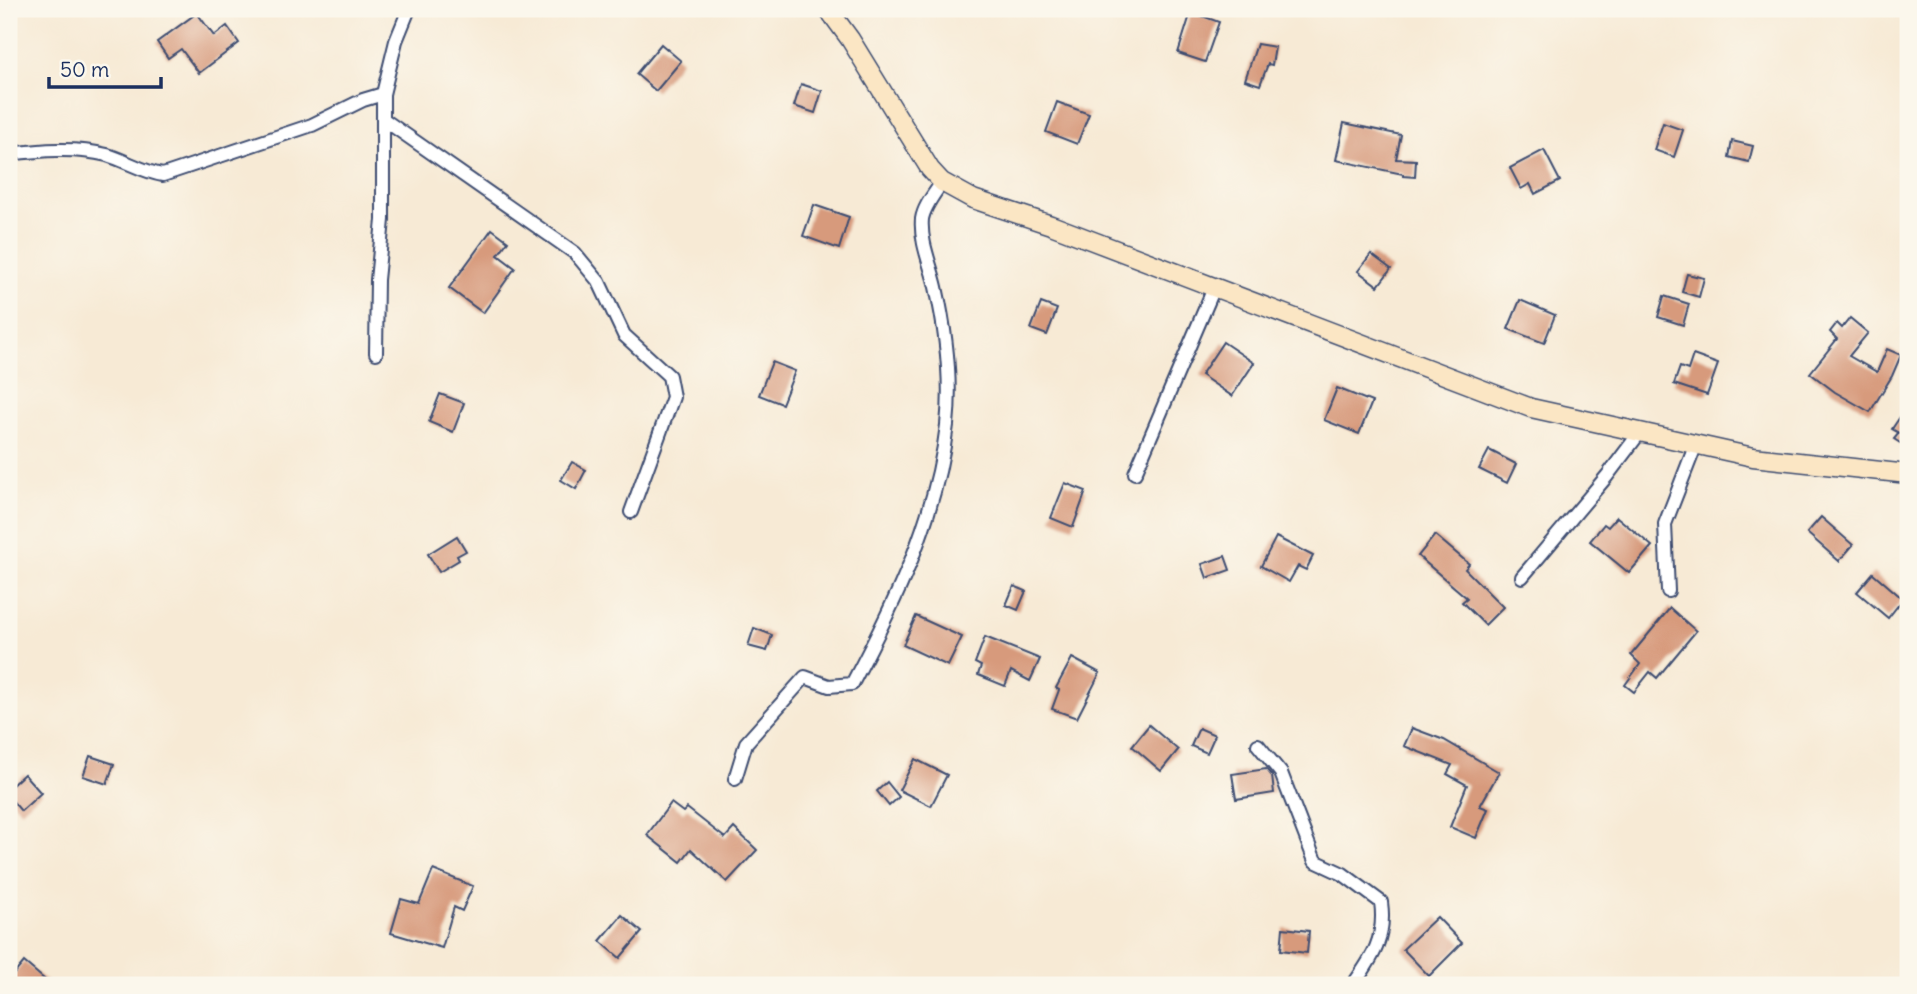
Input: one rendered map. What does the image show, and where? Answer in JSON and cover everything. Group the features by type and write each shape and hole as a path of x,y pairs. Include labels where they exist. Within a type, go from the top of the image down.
{"street":[{"path":"376,353 377,279 383,220 383,94 396,41 409,9"},
{"path":"828,9 850,39 930,169 951,188 996,208 1051,225 1531,408 1753,457 1908,474"},
{"path":"9,154 71,149 107,155 147,172 163,174 312,125 363,100 383,94"},
{"path":"383,119 575,253 599,282 624,335 669,376 673,397 631,512"},
{"path":"735,779 746,743 805,677 829,686 852,684 902,587 915,554 941,463 947,425 949,381 944,333 922,232 923,216 942,182"},
{"path":"1135,473 1214,288"},
{"path":"1522,577 1608,476 1641,431"},
{"path":"1668,591 1665,524 1696,444"},
{"path":"1258,745 1281,773 1315,861 1343,874 1381,902 1384,922 1375,953 1353,985"}],"building":[{"path":"1191,12 1219,22 1205,62 1178,53"},
{"path":"197,13 214,36 227,26 239,43 199,73 181,49 168,58 157,42"},
{"path":"661,44 681,61 656,91 636,74"},
{"path":"1257,44 1275,47 1272,65 1268,64 1260,85 1245,80"},
{"path":"801,84 822,91 815,113 794,106"},
{"path":"1057,102 1089,114 1077,144 1046,132"},
{"path":"1344,123 1401,135 1396,159 1416,160 1415,177 1336,160"},
{"path":"1663,123 1683,130 1674,157 1654,150"},
{"path":"1732,141 1753,146 1749,162 1729,157"},
{"path":"1544,150 1560,181 1535,194 1530,184 1521,189 1510,168"},
{"path":"814,205 849,217 839,249 803,236"},
{"path":"492,229 508,241 498,255 515,268 483,313 449,288"},
{"path":"1371,254 1391,269 1378,286 1358,271"},
{"path":"1687,274 1704,278 1699,297 1682,292"},
{"path":"1664,296 1689,304 1683,325 1658,317"},
{"path":"1520,300 1555,315 1544,343 1508,329"},
{"path":"1041,303 1057,309 1047,335 1031,329"},
{"path":"1850,318 1868,333 1849,356 1877,372 1887,349 1901,355 1892,376 1870,412 1835,392 1810,373 1837,339 1830,332 1837,323 1842,328"},
{"path":"1223,342 1254,363 1232,396 1201,375"},
{"path":"1693,355 1718,364 1707,395 1674,384 1680,367 1688,370"},
{"path":"772,362 795,371 782,404 759,395"},
{"path":"1337,388 1372,402 1359,434 1324,420"},
{"path":"440,394 464,403 453,432 429,422"},
{"path":"1900,417 1907,421 1908,419 1908,448 1894,439 1899,433 1892,429"},
{"path":"1489,450 1516,464 1507,483 1479,469"},
{"path":"572,462 586,470 576,489 561,480"},
{"path":"1065,483 1086,491 1073,527 1051,518"},
{"path":"1617,517 1652,546 1629,573 1590,541 1604,524 1608,527"},
{"path":"1821,517 1853,545 1839,561 1807,533"},
{"path":"1435,535 1469,564 1465,569 1503,607 1485,625 1462,602 1467,598 1418,556"},
{"path":"457,536 466,551 457,556 459,560 439,572 428,554"},
{"path":"1276,537 1313,556 1306,570 1298,566 1289,582 1261,566"},
{"path":"1225,556 1230,570 1207,578 1202,564"},
{"path":"1873,573 1903,599 1888,618 1857,592"},
{"path":"1014,586 1026,591 1018,610 1006,605"},
{"path":"1670,608 1696,631 1657,678 1650,672 1634,692 1625,685 1640,664 1631,655"},
{"path":"916,616 962,637 948,666 903,645"},
{"path":"754,628 772,635 767,651 748,646"},
{"path":"985,637 1040,659 1030,681 1011,671 1005,686 978,675 981,666 975,663"},
{"path":"1072,658 1100,673 1077,718 1052,709 1059,690 1056,688"},
{"path":"1149,725 1178,750 1161,771 1132,746"},
{"path":"1199,728 1215,735 1207,753 1191,746"},
{"path":"1412,728 1444,740 1499,772 1480,806 1488,809 1476,838 1450,827 1467,785 1447,774 1452,765 1404,746"},
{"path":"90,756 114,764 107,784 83,776"},
{"path":"915,759 947,775 931,806 899,790"},
{"path":"1266,769 1272,776 1274,793 1236,799 1232,774"},
{"path":"24,774 41,793 21,811 9,797 9,788"},
{"path":"887,782 899,797 889,806 877,791"},
{"path":"671,803 683,812 687,808 725,838 734,828 757,850 727,882 691,849 681,862 647,835"},
{"path":"433,870 473,886 462,911 454,907 442,948 391,933 401,899 419,904"},
{"path":"622,915 642,932 620,958 600,941"},
{"path":"1437,917 1462,943 1429,976 1403,949"},
{"path":"1283,928 1309,931 1307,953 1281,950"},
{"path":"24,962 51,985 9,985 9,980"}]}
